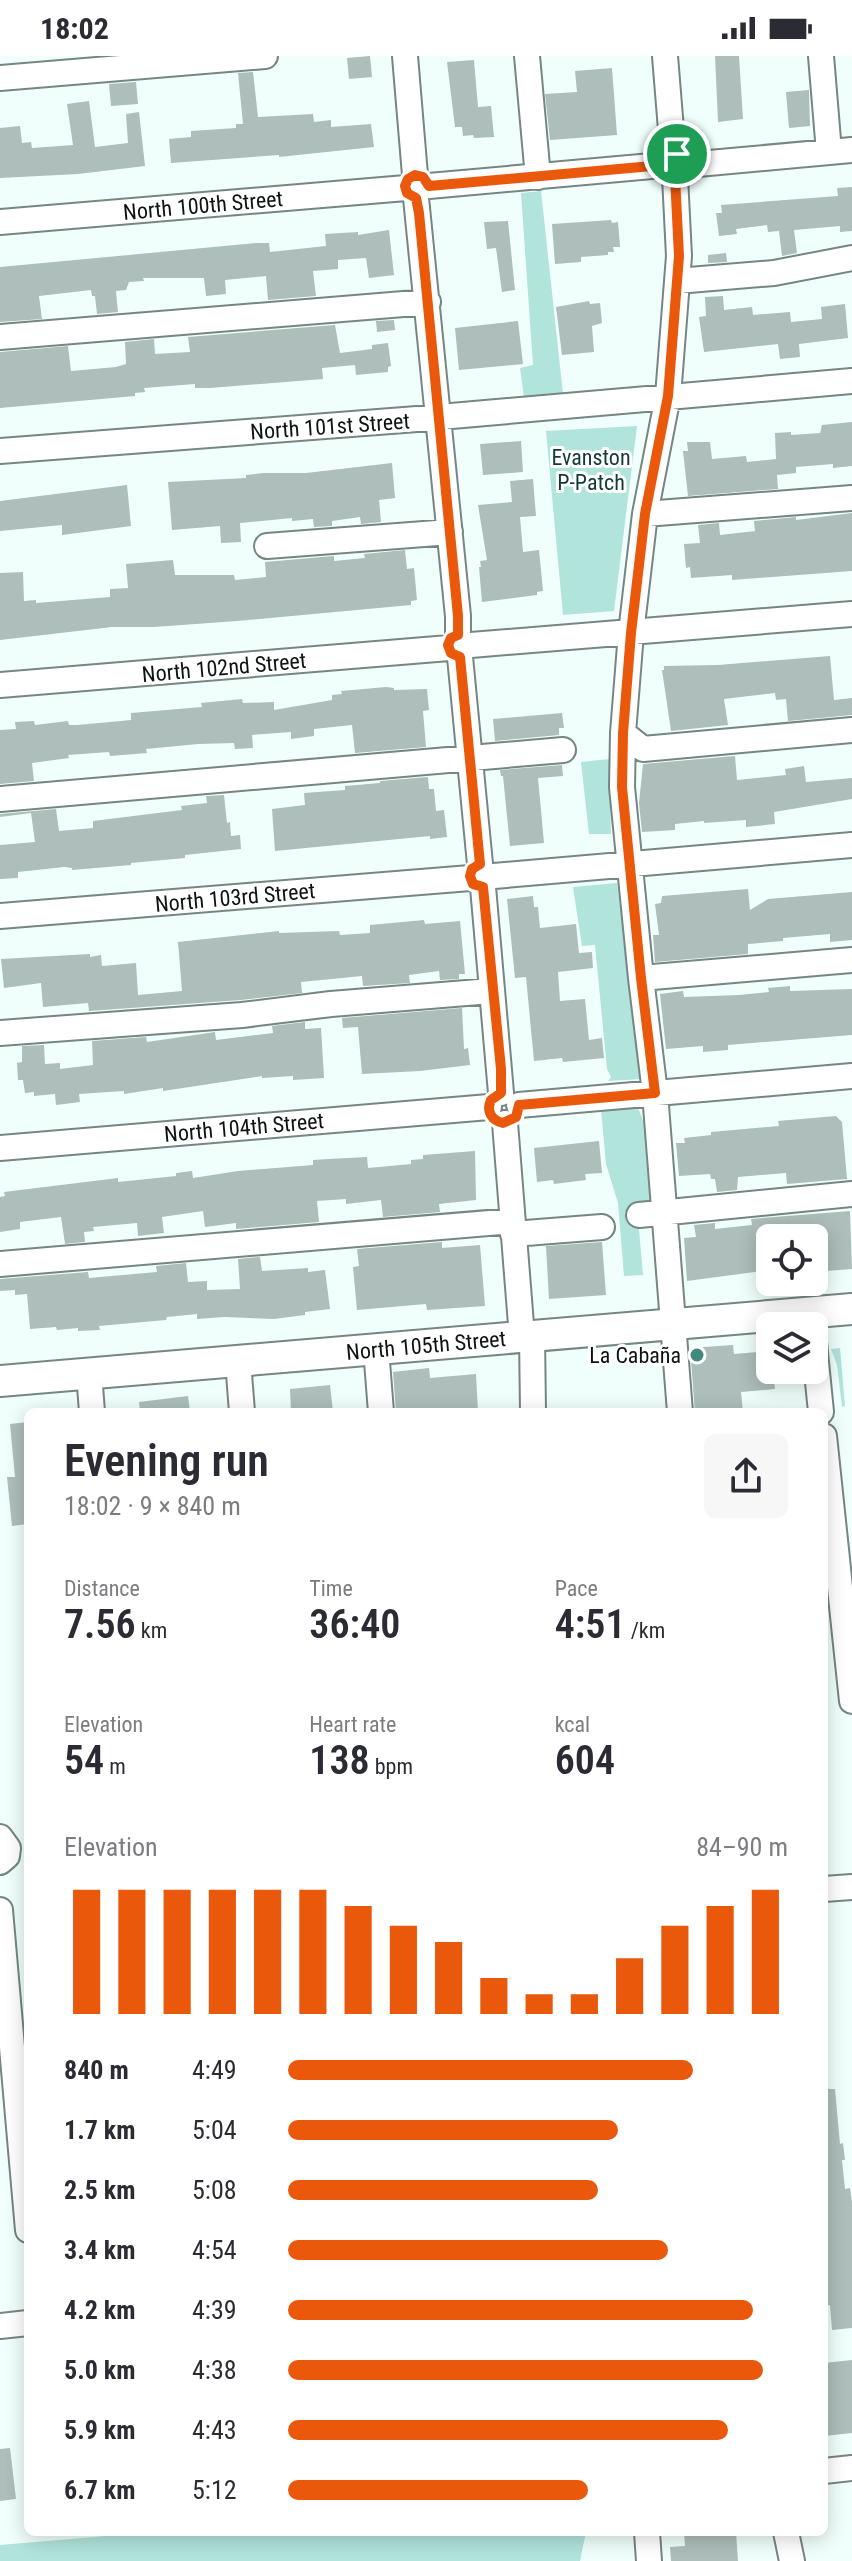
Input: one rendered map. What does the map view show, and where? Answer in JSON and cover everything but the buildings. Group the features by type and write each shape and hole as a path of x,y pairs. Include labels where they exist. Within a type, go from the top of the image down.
{"main road":[{"name":"North 105th Street","path":"828,1320 852,1309"},
{"name":"North 105th Street","path":"0,1381 672,1324 756,1326"}],"street":[{"path":"0,78 265,56"},
{"path":"405,56 491,991 501,1069 513,1227 527,1337 534,1363 533,1408"},
{"path":"527,56 538,177"},
{"path":"665,56 679,256 668,396 645,514 631,633 622,787 655,1093 680,1408"},
{"path":"821,56 841,151"},
{"name":"North 100th Street","path":"0,222 841,151"},
{"path":"677,281 774,273 852,258"},
{"path":"0,337 428,302"},
{"name":"North 101st Street","path":"0,451 852,381"},
{"path":"645,514 852,498"},
{"path":"267,546 450,532"},
{"name":"North 102nd Street","path":"0,685 852,614"},
{"path":"623,733 643,749 852,730"},
{"path":"0,799 563,750"},
{"name":"North 103rd Street","path":"0,916 852,845"},
{"path":"641,978 852,960"},
{"path":"0,1033 242,1015 331,1004 491,991"},
{"name":"North 104th Street","path":"0,1148 852,1076"},
{"path":"639,1215 852,1194"},
{"path":"0,1264 513,1227 602,1227"},
{"path":"376,1349 381,1408"},
{"path":"238,1361 242,1408"},
{"path":"89,1373 92,1408"},
{"path":"818,1384 821,1408"},
{"path":"828,1474 852,1701"},
{"path":"828,1889 852,1887"},
{"path":"0,1910 24,2184"},
{"path":"0,2326 24,2323"},
{"path":"828,2471 852,2468"},
{"path":"647,2536 649,2561"},
{"path":"787,2536 792,2561"}],"green space":[{"path":"541,191 563,394 524,397 520,368 533,365 521,193"},
{"name":"Evanston P-Patch","path":"637,426 614,611 563,615 546,431"},
{"path":"609,759 611,834 589,834 581,762"},
{"path":"617,883 642,1079 608,1081 611,1077 607,1069 595,945 582,946 573,887"},
{"path":"630,1105 639,1110 644,1123 654,1206 637,1207 643,1275 624,1276 618,1203 606,1164 601,1109"},
{"path":"840,1348 845,1406 842,1407 837,1365 831,1349"},
{"path":"106,2536 585,2536 580,2561 0,2561 0,2545"}],"place":[{"name":"La Cabaña","path":"697,1355"}],"route":[{"path":"677,154 684,158 687,165 685,172 675,177 679,256 668,396 645,514 623,733 622,787 655,1093 519,1105 516,1117 503,1123 493,1119 489,1110 491,1100 501,1093 501,1069 483,887 473,884 470,876 472,869 480,864 474,781 460,657 451,653 448,645 451,638 458,635 458,616 419,213 416,198 407,193 405,186 408,179 415,175 426,179 429,186 549,177 663,165 666,158 677,154"}]}
